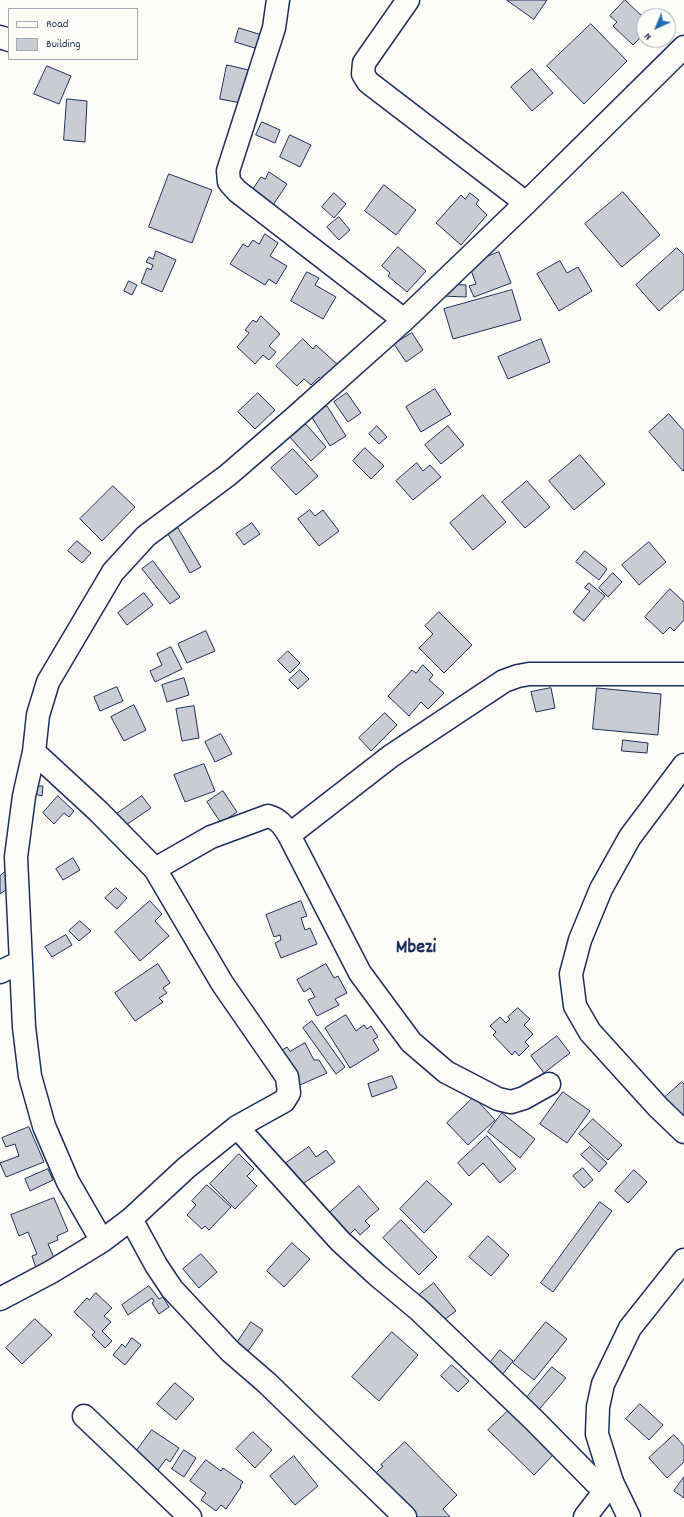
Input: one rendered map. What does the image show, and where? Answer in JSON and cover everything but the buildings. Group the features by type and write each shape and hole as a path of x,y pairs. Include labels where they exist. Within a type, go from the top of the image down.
{"street":[{"path":"278,0 274,28 228,171 229,182 237,191 404,320"},
{"path":"408,0 364,63 363,74 368,82 526,203"},
{"path":"102,1241 68,1182 44,1126 30,1076 24,1027 16,857 24,796 34,752 38,714 48,682 112,572 146,536 228,475 404,320 526,203 684,47"},
{"path":"289,834 391,756 504,681 529,674 684,674"},
{"path":"0,1299 52,1272 102,1241 131,1219 186,1168 237,1127 284,1101 289,1093 286,1077 222,983 155,869 98,811 34,752"},
{"path":"684,765 630,838 601,890 580,940 571,974 575,1006 590,1032 658,1107 684,1132"},
{"path":"155,869 211,837 268,816 280,821 289,834 360,973 411,1042 446,1072 498,1099 511,1102 524,1098 549,1084"},
{"path":"0,861 19,838"},
{"path":"0,972 21,962"},
{"path":"237,1127 340,1241 377,1275 419,1310 534,1420 608,1486 629,1517"},
{"path":"131,1219 156,1265 172,1289 230,1350 272,1388 405,1517"},
{"path":"585,1517 608,1486 597,1434 598,1407 603,1384 630,1328 684,1260"},
{"path":"84,1416 190,1517"}],"district":[{"name":"Mbezi","path":"416,949"}]}
